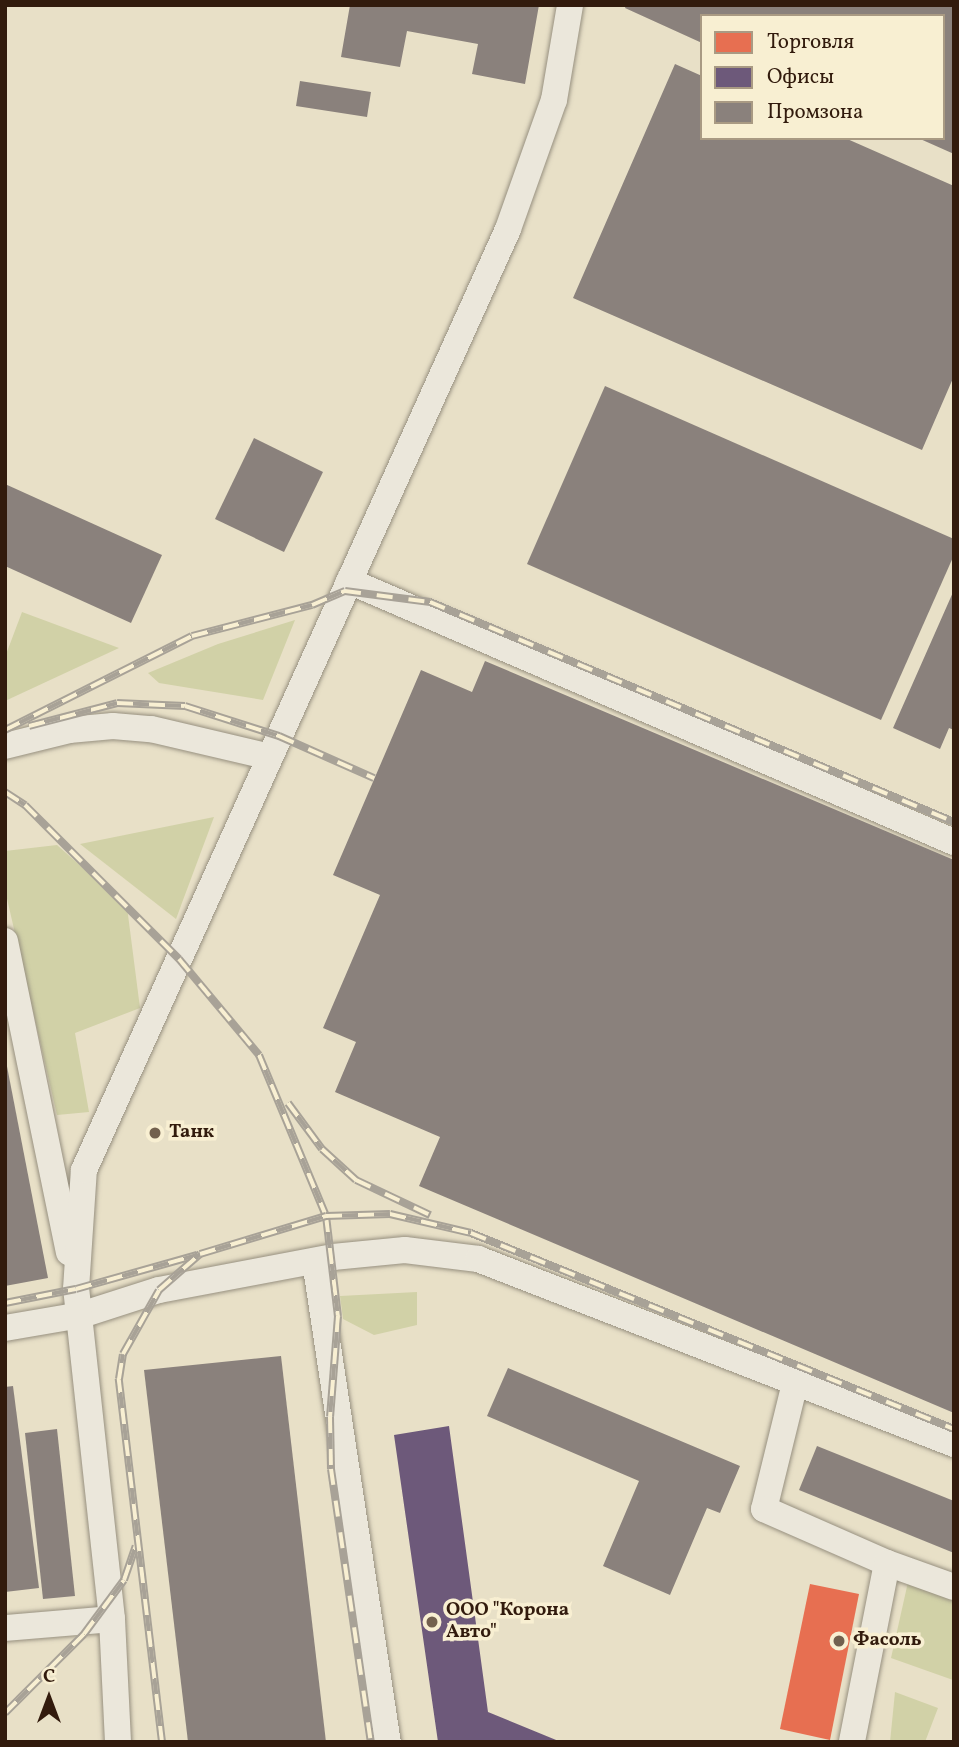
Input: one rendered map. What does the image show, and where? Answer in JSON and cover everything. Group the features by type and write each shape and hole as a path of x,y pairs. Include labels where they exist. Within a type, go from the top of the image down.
{"lane":[{"path":"79,1302 84,1170 508,229 554,100 570,5"},
{"path":"349,581 954,842"},
{"path":"5,746 69,730 113,726 151,729 270,757"},
{"path":"5,941 79,1302 112,1619 118,1742"},
{"path":"5,1328 79,1302 315,1261 405,1250 478,1259 796,1379 954,1444"},
{"path":"315,1261 388,1742"},
{"path":"796,1379 764,1509 887,1563 954,1587"},
{"path":"852,1742 887,1563"},
{"path":"5,1628 112,1619"}],"green space":[{"path":"22,612 119,648 5,701 5,657"},
{"path":"295,620 263,700 159,683 148,673 218,644"},
{"path":"214,817 176,919 80,844"},
{"path":"57,845 127,907 140,1008 75,1033 89,1112 57,1115 5,890 5,851"},
{"path":"417,1292 417,1325 374,1335 343,1319 340,1296"},
{"path":"908,1582 954,1598 953,1680 891,1658"},
{"path":"895,1692 938,1708 925,1742 890,1742"}],"building: Торговля":[{"path":"810,1584 859,1594 830,1740 780,1729"}],"building: Офисы":[{"path":"449,1426 488,1712 561,1742 438,1742 394,1435"}],"building: Промзона":[{"path":"350,5 539,5 525,84 472,74 478,44 407,31 400,67 341,57"},
{"path":"626,5 954,5 954,154 922,140 945,140 945,14 700,14 700,42 625,8"},
{"path":"675,64 700,75 700,140 850,140 954,186 954,376 922,450 573,298"},
{"path":"300,81 371,92 367,117 296,106"},
{"path":"605,386 954,539 954,555 881,720 527,564"},
{"path":"254,438 323,472 284,552 215,519"},
{"path":"5,484 162,555 131,623 5,566"},
{"path":"954,590 954,730 949,728 940,749 893,728"},
{"path":"485,661 954,860 954,1413 419,1186 440,1137 335,1092 356,1042 323,1028 380,895 333,875 421,670 472,692"},
{"path":"5,1056 48,1278 5,1286"},
{"path":"281,1356 326,1742 188,1742 144,1370"},
{"path":"508,1368 740,1466 720,1513 707,1508 670,1595 603,1566 639,1481 487,1416"},
{"path":"13,1386 39,1588 5,1592 5,1387"},
{"path":"57,1429 75,1596 43,1599 25,1433"},
{"path":"817,1446 954,1501 954,1553 799,1490"}],"railway":[{"path":"5,730 192,636 312,605 345,591 430,602 954,822"},
{"path":"29,726 117,703 185,706 279,736 374,778"},
{"path":"5,792 25,805 179,959 259,1055 326,1216 338,1316 330,1417 331,1469 371,1742"},
{"path":"288,1103 322,1149 356,1180 430,1215"},
{"path":"162,1742 119,1379 123,1354 159,1290 200,1254 326,1216 390,1214 471,1233 954,1429"},
{"path":"5,1303 76,1289 197,1255"},
{"path":"5,1713 84,1634 124,1580 136,1546"}],"place":[{"name":"Танк","path":"155,1133"},
{"name":"ООО \"Корона Авто\"","path":"432,1622"},
{"name":"Фасоль","path":"839,1641"}]}
